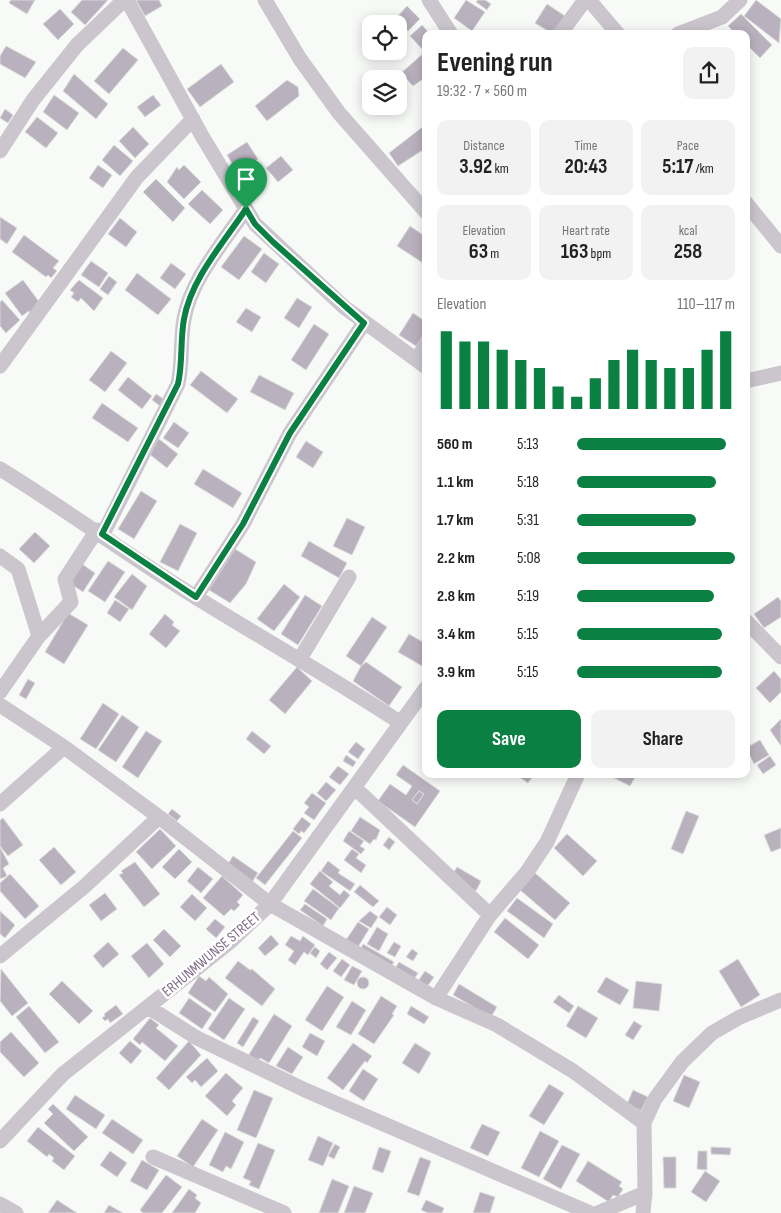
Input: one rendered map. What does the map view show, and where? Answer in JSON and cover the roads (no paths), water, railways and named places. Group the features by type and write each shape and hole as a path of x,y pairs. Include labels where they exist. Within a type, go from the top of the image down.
{"street":[{"path":"0,151 33,100 77,46 124,0"},
{"path":"128,0 193,119 255,224 364,323 422,363"},
{"path":"265,0 300,59 339,113 422,207"},
{"path":"429,0 448,30"},
{"path":"563,30 585,0"},
{"path":"589,0 615,30"},
{"path":"688,30 722,17 740,0"},
{"path":"0,366 137,177 193,119"},
{"path":"750,208 781,246"},
{"path":"0,692 39,636 71,602 65,578 100,532 178,384 187,304 200,278 246,209"},
{"path":"196,597 243,524 290,433 364,323"},
{"path":"750,380 781,374"},
{"path":"0,468 100,532 196,597 300,659 401,723"},
{"path":"0,556 18,570 39,636"},
{"path":"300,659 349,577"},
{"path":"750,625 781,657"},
{"name":"ERHUNMWUNSE STREET","path":"0,1141 63,1074 231,941 270,904 422,694"},
{"path":"0,705 64,747 159,817 270,904 436,998 497,1025 573,1072 644,1123"},
{"path":"0,804 64,747"},
{"path":"436,998 490,915 527,872 547,842 576,778"},
{"path":"355,788 490,915"},
{"path":"0,956 85,886 159,817"},
{"path":"643,1213 645,1193 644,1123 655,1099 682,1062 712,1033 740,1017 781,1000"},
{"path":"148,1006 197,1038 305,1090 590,1213"},
{"path":"153,1157 284,1213"},
{"path":"598,1213 645,1193"},
{"path":"0,1204 16,1213"}]}
